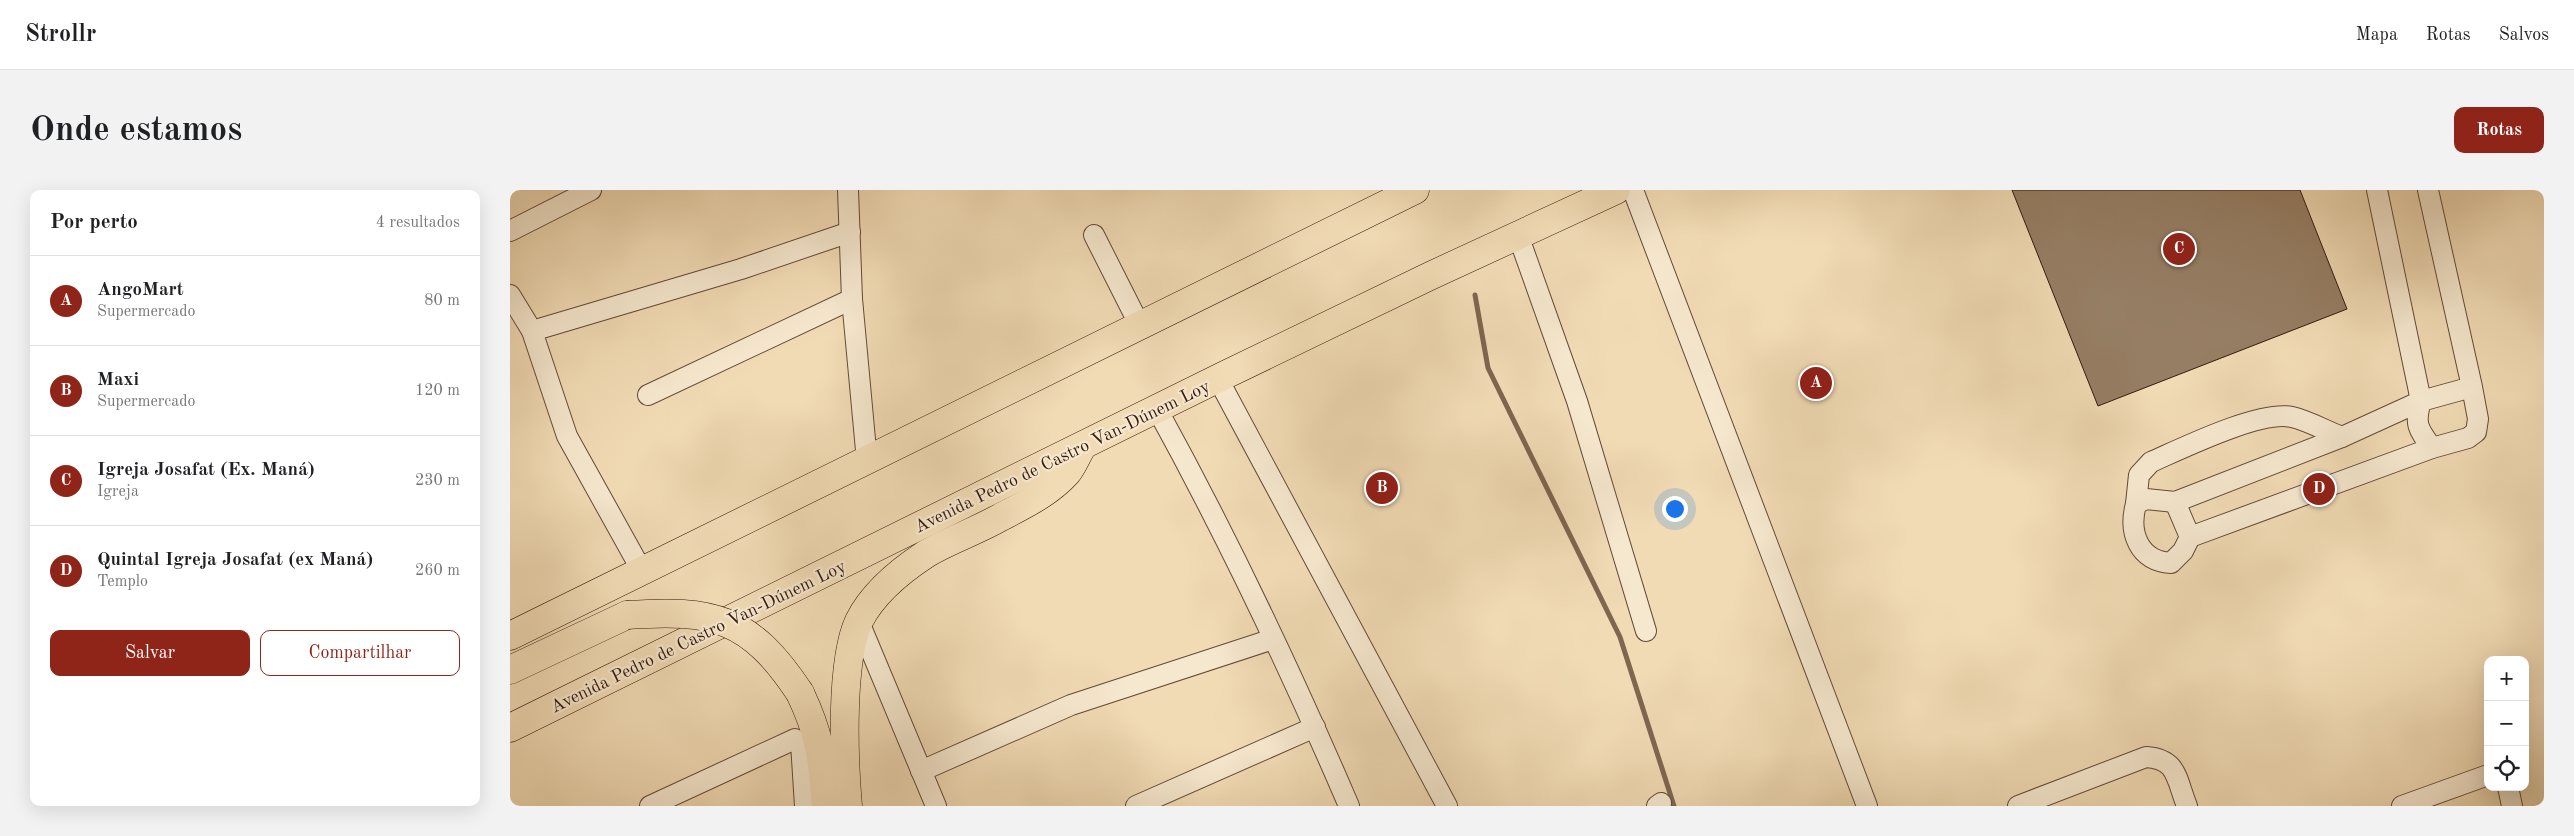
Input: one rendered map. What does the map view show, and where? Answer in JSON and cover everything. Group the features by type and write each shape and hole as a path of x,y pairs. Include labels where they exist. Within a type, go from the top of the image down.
{"highway":[{"path":"510,636 1415,190"},
{"name":"Avenida Pedro de Castro Van-Dúnem Loy","path":"510,728 1218,379 1430,276 1616,190"},
{"path":"848,806 846,780 847,669 859,622 879,592 899,573 927,553 991,523 1042,495 1068,472 1082,446"},
{"path":"510,670 627,615 685,613 719,619 740,628 762,644 783,667 800,693 818,736 822,756 826,806"}],"street":[{"path":"510,231 591,190"},
{"path":"848,190 852,299 866,461"},
{"path":"1633,190 1867,806"},
{"path":"2377,190 2421,400 2416,418 2420,431 2432,448"},
{"path":"2342,437 2292,417 2271,416 2250,422 2151,462 2139,475 2133,515 2135,533 2143,553 2158,562 2171,563 2183,550 2190,537 2432,448 2468,438 2476,432 2478,419 2472,387 2428,190"},
{"path":"532,331 741,269 850,232"},
{"path":"1094,235 1140,326"},
{"path":"1518,235 1577,400 1646,631"},
{"path":"510,295 532,331 567,436 642,571"},
{"path":"648,395 852,299"},
{"path":"1218,379 1446,806"},
{"path":"2136,504 2146,498 2175,502 2342,437 2421,400 2472,387"},
{"path":"1157,409 1211,508 1315,727 1349,806"},
{"path":"2175,502 2190,537"},
{"path":"859,622 936,806"},
{"path":"921,771 1071,705 1273,639"},
{"path":"1136,806 1315,727"},
{"path":"650,806 795,739 801,743 806,806"},
{"path":"2018,806 2146,757 2160,758 2170,764 2187,806"},
{"path":"2402,806 2484,776"},
{"path":"2509,791 2512,806"}],"building":[{"path":"2012,190 2300,190 2347,309 2098,406"}],"waterway":[{"path":"1475,295 1488,368 1620,637 1674,806"}],"place":[{"name":"Igreja Josafat (Ex. Maná)","path":"2179,249"},
{"name":"AngoMart","path":"1816,383"},
{"name":"Maxi","path":"1382,488"},
{"name":"Quintal Igreja Josafat (ex Maná)","path":"2319,489"}]}
